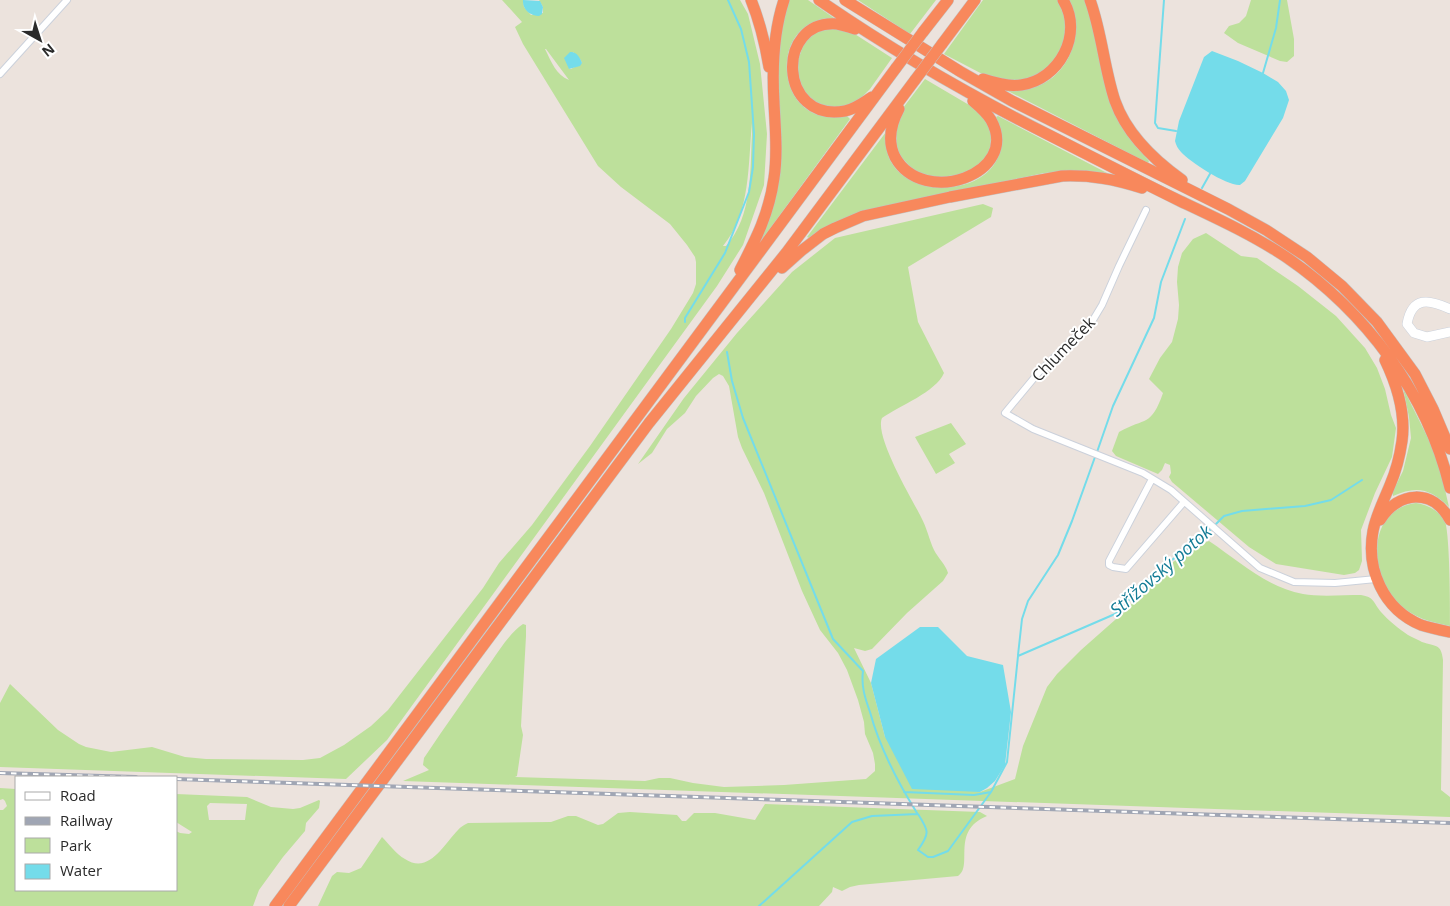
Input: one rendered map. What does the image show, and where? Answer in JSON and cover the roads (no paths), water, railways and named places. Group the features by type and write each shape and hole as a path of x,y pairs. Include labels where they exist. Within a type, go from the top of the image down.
{"highway":[{"path":"751,0 765,39 774,101"},
{"path":"724,299 757,237 765,219 770,199 776,158 774,101 775,36 778,16 784,0"},
{"path":"820,0 870,34 1005,113 1235,228 1284,256 1334,295 1390,357 1424,414 1438,448 1450,488"},
{"path":"845,0 961,72 1012,101 1228,209"},
{"path":"275,906 544,545 724,299 948,0"},
{"path":"961,72 1009,86 1034,82 1044,76 1057,65 1069,43 1071,24 1062,0"},
{"path":"1090,0 1103,44"},
{"path":"1098,0 1109,80 1116,103 1136,138 1172,173 1228,209 1292,246 1320,267 1365,308 1378,322 1415,374 1450,448"},
{"path":"289,906 649,423 786,253 974,2"},
{"path":"870,34 839,24 820,26 812,30 804,36 797,47 793,60 793,77 799,93 806,100 828,111 846,111 855,108 878,93"},
{"path":"915,80 896,116 890,134 891,144 893,153 904,168 918,177 933,182 952,182 971,176 988,164 995,148 995,130 991,120 983,110 955,85"},
{"path":"727,328 780,269 801,251 823,234 863,216 913,204 1062,176 1082,175 1098,177 1165,194"},
{"path":"1378,342 1397,388 1402,406 1404,430 1396,469 1373,531 1372,562 1376,579 1388,600 1401,613 1421,625 1450,632"},
{"path":"1372,545 1379,521 1385,511 1391,505 1406,498 1428,500 1442,508 1450,520"}],"street":[{"path":"0,74 67,0"},
{"name":"Chlumeček","path":"1146,210 1102,305 1093,320 1039,372 1005,413 1046,435 1152,478"},
{"path":"1450,309 1438,303 1426,301 1415,305 1409,312 1407,324 1414,333 1427,337 1450,332"},
{"path":"1184,502 1126,569 1109,565 1109,561 1152,478 1171,490 1260,568 1294,582 1335,583 1376,579"}],"water":[{"path":"523,0 540,1 543,7 542,14 536,16 530,14 524,7"},
{"path":"1212,51 1238,61 1278,82 1286,91 1289,100 1283,118 1245,181 1240,185 1218,178 1200,167 1181,152 1175,141 1179,121 1204,57"},
{"path":"570,52 576,53 579,57 582,63 580,66 569,69 564,58"},
{"path":"920,627 938,627 967,656 1003,665 1011,712 1005,765 995,781 980,792 912,789 885,737 871,683 876,659"}],"waterway":[{"path":"685,322 685,318 725,253 749,192 753,167 754,134 749,62 741,29 728,0"},
{"path":"1164,0 1155,123 1158,128 1176,131"},
{"path":"1263,73 1276,28 1280,0"},
{"path":"1202,188 1211,172"},
{"path":"1097,452 1113,406 1154,318 1161,282 1185,219"},
{"path":"727,352 732,381 743,418 833,639 863,671 864,692 879,739 896,777 917,813"},
{"path":"1018,655 1022,619 1028,601 1058,555 1095,457"},
{"name":"Střížovský potok","path":"1215,525 1224,516 1242,511 1305,506 1331,500 1362,480"},
{"name":"Střížovský potok","path":"759,906 852,822 872,816 918,814 927,832 925,840 918,850 928,857 948,851 991,792 1007,762 1018,656 1115,614 1157,571 1203,537 1212,528"},
{"path":"904,792 974,795 991,792"}],"railway":[{"path":"0,773 102,776"},
{"path":"178,779 1450,823"}]}
